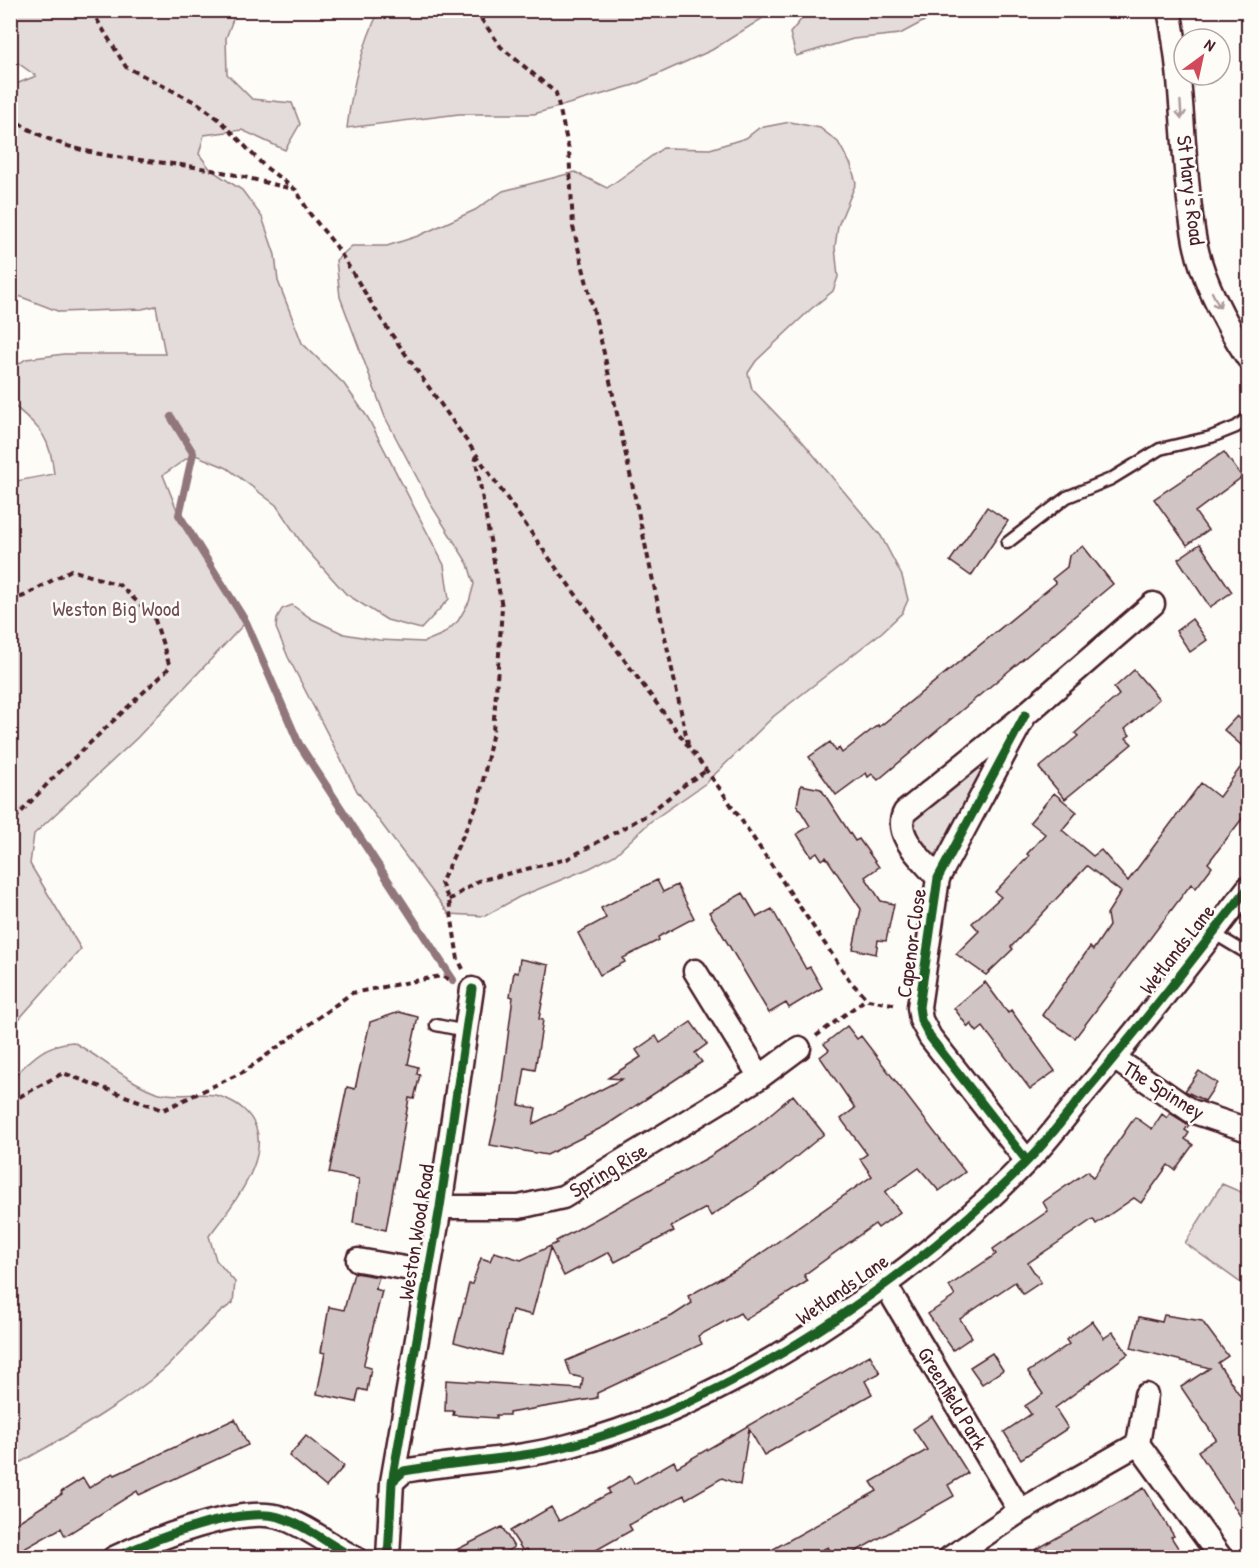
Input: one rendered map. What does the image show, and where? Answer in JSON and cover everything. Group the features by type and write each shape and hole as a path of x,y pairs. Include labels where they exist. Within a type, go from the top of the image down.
{"street":[{"name":"St Mary's Road","path":"1168,10 1177,51 1184,150 1195,244 1211,290 1248,358"},
{"name":"Capenor Close","path":"938,878 904,837 901,824 903,815 1025,715 1152,604"},
{"name":"Capenor Close","path":"1025,715 938,878 919,1007 921,1020 930,1037 1026,1161"},
{"name":"Wetlands Lane","path":"392,1482 404,1471 555,1449 630,1426 754,1368 885,1284 943,1237 1026,1161 1114,1058 1248,888"},
{"path":"695,971 759,1077"},
{"name":"Weston Wood Road","path":"392,1482 440,1207 472,989"},
{"name":"Spring Rise","path":"440,1207 519,1207 558,1200 759,1077 799,1048"},
{"name":"The Spinney","path":"1114,1058 1191,1111 1217,1122 1248,1130"},
{"name":"Weston Wood Road","path":"358,1260 428,1272"},
{"name":"Greenfield Park","path":"885,1284 1020,1511"},
{"path":"1146,1395 1138,1443 1221,1557"},
{"path":"950,1557 1020,1511 1138,1443"},
{"path":"388,1557 392,1482"},
{"path":"114,1557 217,1521 260,1515 286,1520 355,1557"}],"lane":[{"path":"1007,543 1067,497 1111,479 1160,449 1211,437 1236,427 1248,417"},
{"path":"1213,933 1248,954"},
{"path":"436,1025 466,1031"}],"path":[{"path":"92,10 126,67 199,104 221,121 264,166 296,190 310,214 336,246 385,325 706,771 850,981 866,999 891,1005 919,1007"},
{"path":"475,10 501,47 556,93 569,150 573,227 604,353 689,748"},
{"path":"10,117 46,138 94,155 211,170 296,190"},
{"path":"472,989 458,958 449,900 441,883 479,801 493,731 502,607 475,453"},
{"path":"10,601 24,596 71,570 119,585 154,617 170,667 51,780 10,824"},
{"path":"449,900 478,881 567,859 647,815 706,771"},
{"path":"10,1102 63,1073 163,1110 245,1071 352,993 441,976 472,989"},
{"path":"799,1048 866,999"}],"green space":[{"name":"Weston Big Wood","path":"11,10 236,11 226,38 227,74 252,99 292,103 300,124 285,150 242,130 204,135 199,154 211,170 242,190 262,217 275,255 278,281 302,343 344,384 368,418 444,565 449,599 421,629 387,620 346,594 305,548 276,505 227,468 193,454 163,475 179,515 246,622 137,738 34,834 30,864 81,949 11,1028 11,482 54,474 50,450 42,433 11,403 11,369 26,359 64,354 165,354 156,306 142,309 60,312 11,293 11,86 36,76 11,58"},
{"path":"379,10 774,11 712,50 634,85 534,114 459,114 347,128 358,68"},
{"path":"809,10 943,11 900,34 853,39 796,56 790,33"},
{"path":"790,122 820,128 838,142 851,165 856,183 838,226 835,247 838,277 833,291 756,361 748,373 752,389 802,441 881,536 902,576 908,600 902,613 882,632 774,716 706,783 650,822 615,855 590,868 519,897 485,916 449,914 357,791 288,657 276,628 277,618 282,609 292,605 312,619 344,634 379,640 424,642 443,634 458,621 469,602 474,584 468,564 433,508 385,417 340,297 336,260 352,246 387,246 418,236 475,210 503,191 575,172 607,188 663,148 710,149 746,138 759,128"},
{"path":"981,764 982,769 943,849 938,854 932,854 909,821"},
{"path":"73,1042 134,1082 156,1092 170,1095 215,1095 237,1105 254,1123 258,1140 257,1157 241,1191 209,1236 216,1260 235,1282 233,1303 205,1326 172,1362 127,1398 11,1468 11,1079 32,1059 46,1050 63,1043"},
{"path":"1222,1184 1248,1195 1248,1288 1185,1243"}],"building":[{"path":"1224,452 1242,477 1195,512 1208,530 1187,545 1154,499"},
{"path":"987,507 1008,521 971,576 950,561"},
{"path":"1200,544 1232,592 1210,607 1178,559"},
{"path":"1083,546 1113,584 878,780 872,774 868,777 866,773 836,795 809,757 830,742 836,751 839,748 842,753 878,725 879,727 1056,583 1052,579 1067,567 1069,556"},
{"path":"1192,619 1207,640 1190,652 1176,631"},
{"path":"1134,670 1159,699 1125,729 1130,735 1126,738 1132,744 1065,799 1039,768 1078,736 1075,733 1119,695 1114,688"},
{"path":"1237,716 1248,726 1248,751 1224,730"},
{"path":"1248,757 1248,811 1208,863 1212,867 1196,888 1191,884 1075,1038 1042,1015 1090,947 1093,950 1109,926 1107,914 1121,892 1087,866 1011,947 1013,949 986,975 956,954 979,931 972,923 1001,897 995,892 1029,856 1027,854 1045,834 1030,822 1054,793 1077,812 1062,830 1093,856 1101,850 1128,881 1201,783 1219,797"},
{"path":"801,785 821,789 855,841 859,839 879,867 865,877 881,901 894,904 886,941 878,940 876,954 853,949 861,909 826,857 822,860 817,852 811,856 797,834 810,826 797,805"},
{"path":"657,880 663,892 677,885 694,918 658,937 659,940 623,958 625,962 600,975 578,933 606,918 601,908"},
{"path":"743,893 757,917 772,909 806,969 810,967 822,988 789,1008 786,1003 769,1013 709,912"},
{"path":"520,959 549,965 539,1019 543,1020 535,1070 525,1068 519,1105 536,1108 533,1124 622,1079 608,1078 641,1057 636,1050 656,1036 660,1043 691,1022 707,1044 695,1053 702,1062 605,1126 547,1155 490,1145 499,1106 513,997 510,996 514,972 518,973"},
{"path":"985,982 1008,1013 1011,1010 1055,1071 1030,1089 983,1027 977,1032 971,1024 968,1027 954,1008"},
{"path":"399,1012 418,1017 408,1064 418,1067 417,1074 420,1075 414,1099 409,1098 386,1230 353,1223 359,1179 329,1173 347,1087 355,1089 370,1022"},
{"path":"847,1026 857,1039 861,1036 965,1172 939,1191 919,1168 885,1192 900,1212 878,1228 875,1224 804,1275 808,1281 745,1320 740,1313 698,1336 702,1344 597,1393 597,1398 509,1413 509,1415 496,1415 496,1418 453,1415 454,1411 445,1411 446,1380 581,1389 583,1378 571,1375 566,1361 672,1316 692,1303 688,1296 743,1266 872,1176 860,1159 867,1154 841,1119 855,1108 820,1057 829,1050 824,1044"},
{"path":"1199,1071 1217,1083 1205,1101 1185,1091"},
{"path":"793,1095 824,1134 774,1175 711,1216 706,1208 671,1227 674,1231 615,1262 609,1252 564,1276 550,1248 532,1315 512,1310 501,1355 454,1342 469,1284 472,1284 481,1258 490,1261 494,1252 521,1260 557,1243 556,1241 709,1157 756,1126"},
{"path":"1170,1113 1189,1125 1185,1130 1189,1133 1185,1139 1193,1145 1175,1170 1168,1165 1141,1203 1134,1198 1096,1224 1093,1219 1028,1263 1041,1282 1023,1294 1015,1282 960,1319 972,1337 953,1350 928,1314 955,1296 949,1286 996,1254 993,1249 1048,1211 1043,1202 1088,1171 1093,1178 1135,1117 1152,1129 1162,1114 1167,1118"},
{"path":"354,1273 379,1277 375,1289 382,1291 364,1363 364,1366 371,1368 367,1391 359,1389 356,1402 317,1394 325,1353 321,1352 329,1307 344,1310"},
{"path":"1164,1315 1202,1321 1228,1356 1218,1363 1241,1397 1248,1391 1248,1528 1198,1451 1216,1439 1181,1387 1210,1368 1131,1348 1139,1317 1162,1322"},
{"path":"1092,1321 1104,1338 1113,1332 1128,1354 1055,1408 1068,1428 1021,1459 1004,1432 1031,1414 1025,1406 1043,1394 1028,1372 1069,1344 1066,1340"},
{"path":"992,1353 1003,1370 982,1384 970,1367"},
{"path":"870,1355 880,1373 865,1381 872,1394 764,1455 749,1429 740,1485 722,1478 686,1499 684,1495 629,1525 632,1530 584,1557 532,1557 527,1549 523,1551 510,1531 551,1507 559,1521 610,1493 608,1489 630,1476 634,1484 674,1461 677,1467"},
{"path":"932,1416 968,1473 948,1485 954,1496 846,1557 834,1557 828,1547 807,1557 759,1557 877,1491 871,1482 927,1450 913,1429"},
{"path":"235,1419 248,1445 139,1495 137,1491 65,1536 61,1528 10,1557 10,1527 83,1478 89,1488 113,1473 115,1475"},
{"path":"306,1436 344,1466 326,1487 289,1456"},
{"path":"1144,1488 1174,1536 1171,1537 1184,1557 1023,1557"},
{"path":"502,1527 514,1547 498,1557 442,1557"}],"waterway":[{"path":"171,417 193,453 179,515 246,622 299,744 453,980"}],"cycle path":[{"path":"1025,715 938,878 919,1007 921,1020 930,1037 1027,1161"},
{"path":"392,1482 404,1471 548,1451 630,1426 694,1400 757,1367 819,1330 879,1289 987,1200 1034,1154 1148,1016 1248,888"},
{"path":"388,1558 392,1482 440,1207 472,989"},
{"path":"114,1558 197,1526 244,1516 265,1515 282,1518 301,1526 355,1558"}]}
